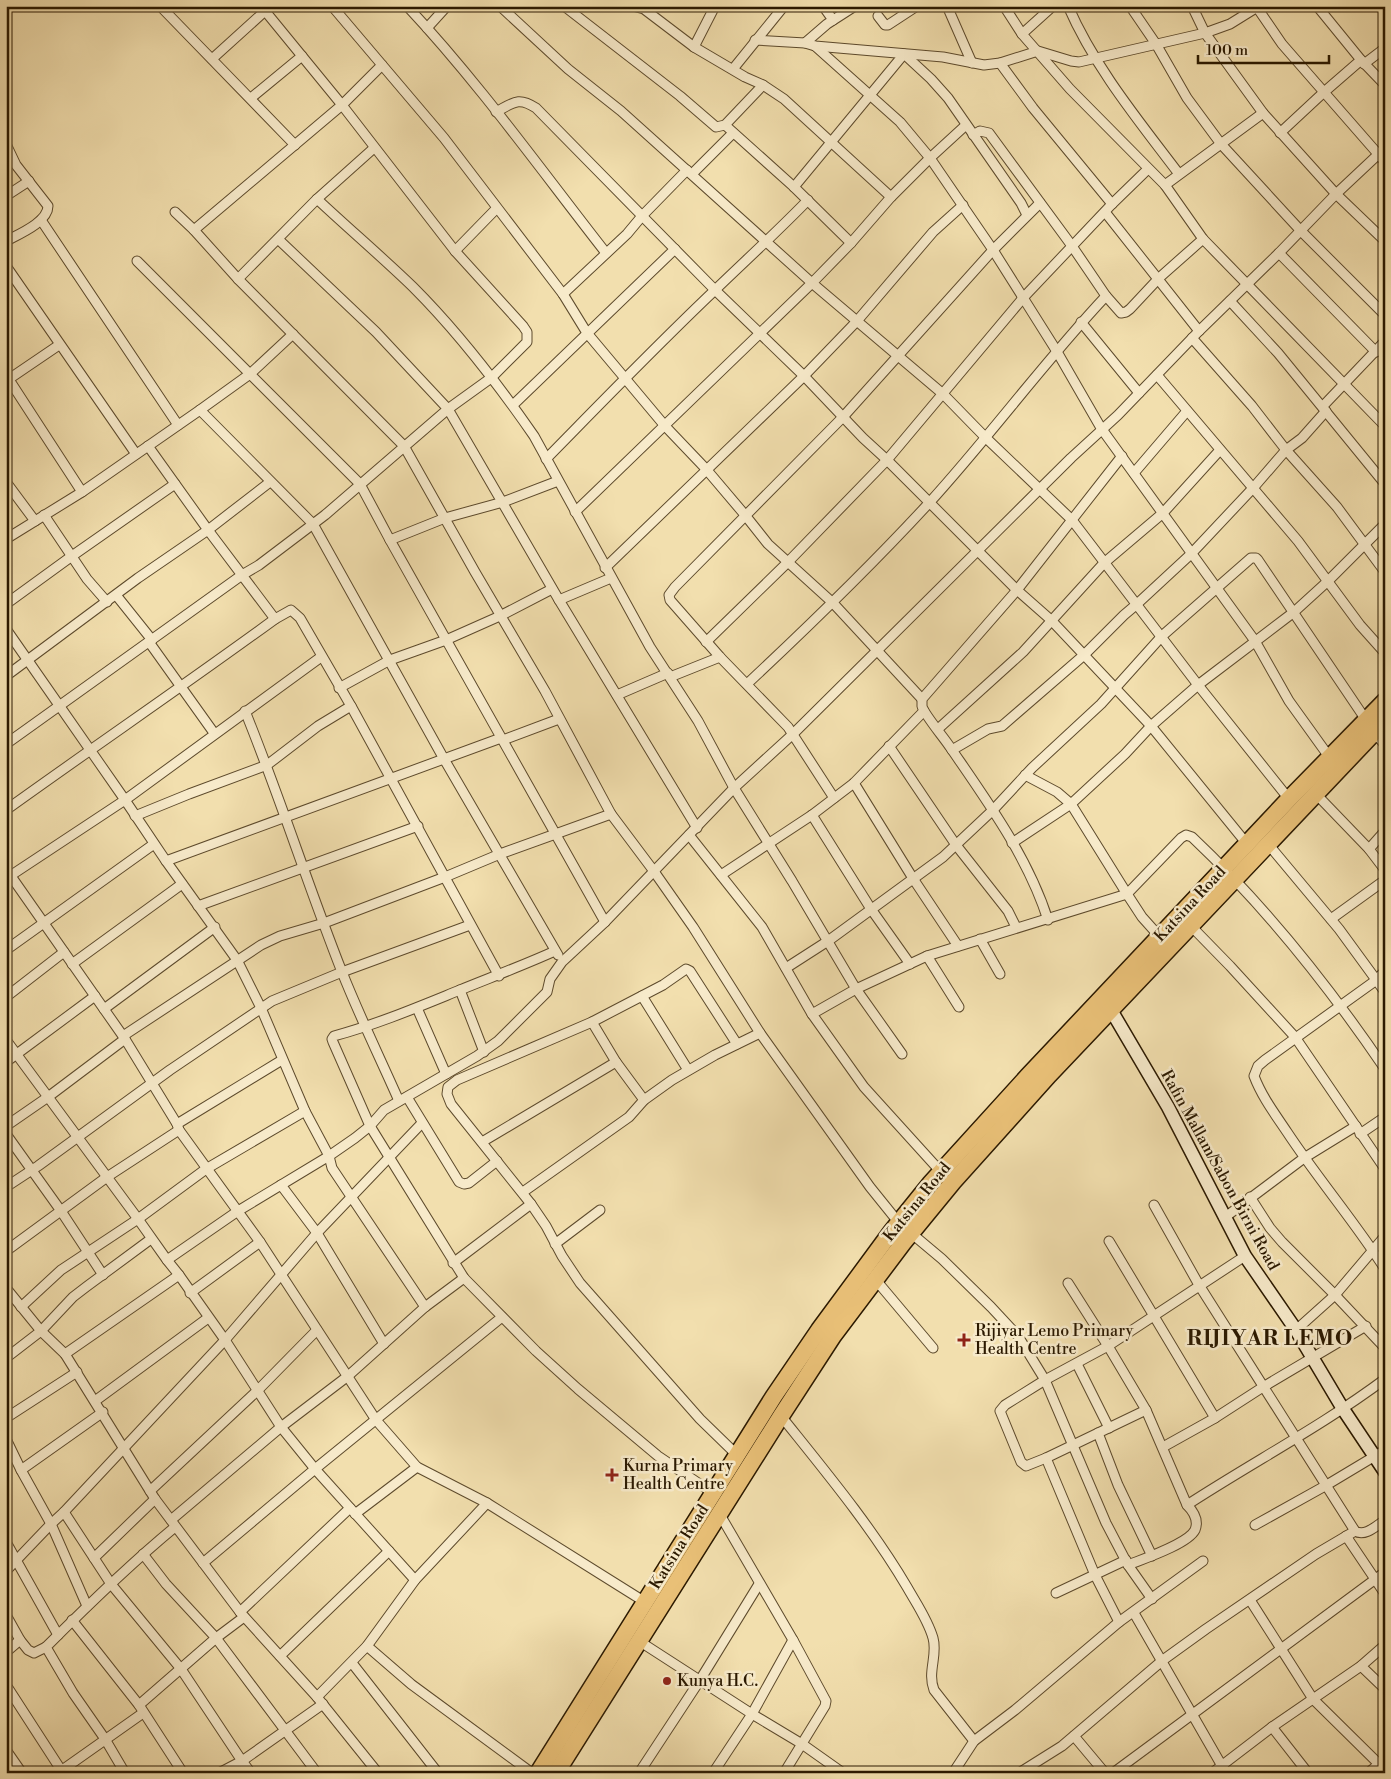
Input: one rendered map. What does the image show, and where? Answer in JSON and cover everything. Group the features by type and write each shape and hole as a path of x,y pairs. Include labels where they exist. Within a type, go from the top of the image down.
{"highway":[{"name":"Katsina Road","path":"556,1773 781,1416 833,1336 875,1279 941,1172 1021,1083 1160,936 1230,874 1268,844 1377,730 1385,700"},
{"name":"Katsina Road","path":"538,1773 774,1396 819,1330 905,1228 1190,925 1230,874 1247,844 1330,758 1377,730"}],"street":[{"path":"332,6 444,138 563,294 587,333 665,426 745,514 768,544 833,603 922,699"},
{"path":"407,6 496,112 606,253"},
{"path":"427,28 447,6"},
{"path":"500,6 568,69 621,111 812,283 943,394 1072,520 1198,685 1289,799"},
{"path":"564,6 680,96 716,127 725,125 763,85"},
{"path":"633,6 645,7 694,46 784,99 890,197"},
{"path":"694,46 715,6"},
{"path":"733,69 784,6"},
{"path":"823,6 834,20"},
{"path":"805,43 855,6"},
{"path":"878,16 888,26 917,6"},
{"path":"947,6 972,62"},
{"path":"1004,6 1022,34 1070,89 1113,131 1148,170 1165,185 1203,239 1385,426"},
{"path":"1022,34 1053,6"},
{"path":"1068,6 1074,20 1116,90 1179,174"},
{"path":"1130,6 1156,44 1187,98 1221,144 1301,231 1385,315"},
{"path":"1192,6 1205,33 1263,113 1336,194 1385,241"},
{"path":"1317,6 1385,86"},
{"path":"755,40 805,43 816,46 943,57 984,65 1000,63 1038,51 1079,62 1205,33 1230,24 1257,7 1282,44 1323,93 1381,151 1385,162"},
{"path":"163,9 295,145"},
{"path":"6,744 242,575 259,565 313,524 448,409 491,378 527,342 527,332 455,252 342,105 263,9 212,59"},
{"path":"816,46 900,122 930,158 964,205 1056,350 1101,428 1216,589 1255,640 1289,701 1330,758"},
{"path":"1280,133 1323,93 1363,62 1385,48"},
{"path":"794,187 904,54"},
{"path":"904,54 942,92 1021,203 1027,215"},
{"path":"251,98 302,56"},
{"path":"1000,63 1032,108 1112,204"},
{"path":"194,230 342,105 382,65"},
{"path":"496,112 518,101 526,102 536,108 715,290 804,376 977,551 1051,620 1150,726 1247,844"},
{"path":"1165,185 1263,113"},
{"path":"725,125 808,200 851,243"},
{"path":"575,512 812,283 851,243 890,197 966,125"},
{"path":"972,135 980,131 989,133 1072,246 1106,296 1117,310 1121,312 1126,312 1159,278 1203,239"},
{"path":"563,294 627,234 642,216 733,133"},
{"path":"6,144 12,157 48,206 47,214 41,220 6,241"},
{"path":"238,279 317,199 374,148"},
{"path":"167,1260 238,1211 329,1156 370,1126 384,1110 484,1052 498,1041 547,992 550,979 562,962 605,922 734,788 877,651 1101,428 1118,415 1199,330 1381,151"},
{"path":"706,642 788,562 887,460 1023,298 1104,212 1148,170"},
{"path":"6,196 29,181"},
{"path":"317,199 412,287 440,316 513,405 534,436 605,568 650,647 698,721 734,788 856,989 902,1054"},
{"path":"546,459 625,378 767,242 808,200"},
{"path":"834,798 788,726 706,642 670,600 669,595 745,514 843,417 993,250 1040,203"},
{"path":"605,568 804,376 856,321 933,232 964,205"},
{"path":"455,252 496,208"},
{"path":"175,212 194,230 238,279 404,446 611,814 693,928 760,1033 870,1187 905,1228 942,1259 1018,1336 1045,1380 1106,1523 1127,1563 1152,1599"},
{"path":"1104,212 1199,330"},
{"path":"41,220 178,425"},
{"path":"278,239 376,332 448,409 552,589 697,828"},
{"path":"513,405 675,249"},
{"path":"952,750 988,729 1002,726 1084,655 1124,615 1191,554 1254,488 1286,450 1302,438 1344,384 1381,348 1279,253"},
{"path":"137,261 360,484 605,922"},
{"path":"6,266 136,454"},
{"path":"747,684 833,603 930,502 1056,350 1106,296"},
{"path":"1230,301 1278,353 1385,484"},
{"path":"1081,322 1139,393"},
{"path":"6,539 82,492 200,410 250,374 293,334"},
{"path":"1192,338 1252,406 1286,450 1337,507 1385,572"},
{"path":"60,345 7,379 82,492"},
{"path":"1157,375 1254,488 1328,581 1360,625 1385,653"},
{"path":"200,410 313,524 444,759 562,962"},
{"path":"1134,473 1187,411"},
{"path":"148,446 275,619"},
{"path":"938,729 1022,652 1104,563 1163,513 1220,450"},
{"path":"1048,920 1034,883 1012,843 993,810 938,729 924,712 922,699 1017,590 1122,456"},
{"path":"390,540 445,518 503,502 558,481"},
{"path":"6,482 35,521"},
{"path":"6,676 208,530 270,482"},
{"path":"6,604 175,484"},
{"path":"44,514 87,579 106,602"},
{"path":"1012,843 1071,804 1125,754 1150,726 1198,685 1294,612 1385,524"},
{"path":"786,968 828,941 914,880 956,845 993,810 1024,775 1088,717 1162,636 1251,558 1256,558 1377,730"},
{"path":"559,600 611,578"},
{"path":"339,688 390,660 446,640 500,616 552,589"},
{"path":"116,595 214,734"},
{"path":"6,810 182,687 275,619 289,610 294,611 300,618 351,706 499,976"},
{"path":"6,629 154,844 237,960 261,1008 305,1111 329,1156 332,1168 425,1307"},
{"path":"322,657 245,711 125,800 8,875 124,1037 178,1127 206,1169 260,1242 376,1420 417,1467 487,1503 645,1602"},
{"path":"617,695 720,657"},
{"path":"136,816 188,794 267,765 318,726 351,706"},
{"path":"245,711 267,765 342,972 366,1027 403,1099 422,1123 459,1182 469,1183 497,1161"},
{"path":"721,874 812,815 854,783 924,712"},
{"path":"166,861 391,778 559,719"},
{"path":"890,746 956,845 1008,911 1016,928"},
{"path":"1024,775 1057,792 1071,804 1142,917 1160,936"},
{"path":"854,783 914,880 958,946"},
{"path":"1316,794 1369,849 1385,870"},
{"path":"6,1126 48,1097 124,1037 261,945 280,936 324,923 500,854 611,814"},
{"path":"812,815 871,909 910,964"},
{"path":"198,906 418,826"},
{"path":"1369,849 1385,831"},
{"path":"689,835 762,927 812,1014 864,1087 941,1172"},
{"path":"812,1014 856,989 927,956 1127,894 1186,835 1192,837 1230,874 1309,964 1341,1004 1385,1069"},
{"path":"6,950 154,844"},
{"path":"1268,844 1331,919 1385,992"},
{"path":"1331,919 1385,880"},
{"path":"72,964 182,884"},
{"path":"6,1187 33,1170 261,1008 281,997 342,972 470,925"},
{"path":"1190,925 1295,1037 1385,1169"},
{"path":"104,1009 215,927"},
{"path":"980,939 1000,974"},
{"path":"555,951 499,976 366,1027 334,1036 332,1039 370,1126 464,1278 536,1351 585,1395 658,1456 713,1493"},
{"path":"6,997 64,952"},
{"path":"927,956 959,1007"},
{"path":"737,1044 686,969 663,985 592,1022 465,1076 448,1088 447,1094 451,1104 523,1192 580,1282 700,1419 737,1455"},
{"path":"1385,971 1375,981 1295,1037 1258,1066 1254,1076 1270,1108 1385,1269"},
{"path":"460,990 484,1052"},
{"path":"6,1062 95,996"},
{"path":"642,996 688,1070"},
{"path":"417,1008 446,1074"},
{"name":"Rafin Mallam/Sabon Birni Road","path":"1111,1010 1168,1107 1245,1256 1296,1330 1343,1409 1380,1453 1385,1472"},
{"path":"592,1022 616,1062 644,1100"},
{"path":"523,1192 628,1117 644,1100 688,1070 760,1033"},
{"path":"6,1040 179,1275 225,1340 281,1427 315,1469 415,1580"},
{"path":"6,1251 178,1127 282,1060"},
{"path":"482,1142 616,1062"},
{"path":"21,1307 60,1270 138,1219 206,1169 305,1111"},
{"path":"1224,1218 1304,1158 1385,1116"},
{"path":"6,1571 225,1340 317,1233 422,1123"},
{"path":"6,1134 89,1251 103,1275"},
{"path":"281,1185 317,1233 384,1344"},
{"path":"1250,1197 1270,1228 1282,1242 1366,1326 1385,1348"},
{"path":"454,1263 531,1204"},
{"path":"1154,1205 1200,1285 1355,1531 1364,1533 1385,1520"},
{"path":"555,1244 600,1210"},
{"path":"1296,1330 1335,1295 1385,1236"},
{"path":"6,1358 41,1331 73,1298 151,1239"},
{"path":"1109,1241 1215,1418"},
{"path":"190,1293 260,1242"},
{"path":"1146,1410 1026,1466 1021,1462 1000,1411 1006,1405 1045,1380 1078,1364 1108,1346 1245,1256"},
{"path":"65,1354 179,1275"},
{"path":"6,1615 28,1650 34,1654 40,1652 173,1524 281,1427 348,1376 425,1307 464,1278"},
{"path":"875,1279 933,1348"},
{"path":"1056,1593 1095,1575 1152,1556 1188,1538 1195,1530 1196,1520 1187,1504 1146,1410 1068,1283"},
{"path":"8,1292 41,1331 65,1354 152,1495 242,1615 320,1701 378,1773"},
{"path":"203,1563 502,1317"},
{"path":"95,1401 208,1318"},
{"path":"1163,1446 1215,1418 1366,1326"},
{"path":"94,1558 152,1495 317,1330"},
{"path":"1078,1364 1109,1428"},
{"path":"6,1418 77,1372"},
{"path":"1187,1504 1343,1409 1385,1379"},
{"path":"21,1470 102,1412"},
{"path":"781,1416 838,1488 896,1569 920,1609 933,1638 935,1649 931,1675 934,1690 974,1741"},
{"path":"1098,1433 1118,1485 1152,1556"},
{"path":"6,1439 51,1524 87,1606"},
{"path":"1255,1525 1326,1486 1380,1453"},
{"path":"1046,1458 1095,1575 1120,1622"},
{"path":"8,1688 61,1772 141,1709 181,1669 353,1511 417,1467"},
{"path":"219,1773 242,1761 285,1732 320,1701 368,1646 415,1580 487,1503"},
{"path":"64,1512 112,1584 181,1669 251,1773"},
{"path":"719,1513 826,1701 825,1706 784,1773"},
{"path":"1019,1773 1074,1736 1163,1660 1316,1554 1355,1531"},
{"path":"1346,1536 1385,1594"},
{"path":"6,1542 58,1635"},
{"path":"280,1656 389,1551"},
{"path":"143,1554 166,1584 216,1638 317,1773"},
{"path":"953,1773 974,1741 1015,1710 1120,1622 1203,1561"},
{"path":"1113,1773 1385,1572"},
{"path":"638,1773 700,1680 759,1584"},
{"path":"1250,1600 1283,1648 1313,1699 1382,1767 1368,1773"},
{"path":"1134,1613 1163,1660 1191,1714 1224,1769"},
{"path":"72,1620 141,1709 183,1773"},
{"path":"6,1652 20,1640"},
{"path":"713,1773 752,1714 793,1640"},
{"path":"639,1641 802,1744 843,1773"},
{"path":"1212,1773 1224,1769 1272,1727 1360,1666 1385,1645"},
{"path":"368,1646 411,1684 532,1773"},
{"path":"46,1647 73,1693 105,1739 125,1773"},
{"path":"352,1663 438,1773"},
{"path":"1360,1666 1385,1689"},
{"path":"1272,1727 1308,1773"},
{"path":"1074,1736 1105,1773"},
{"path":"6,1750 22,1773"}],"place":[{"name":"Rijiyar Lemo Primary Health Centre","path":"964,1340"},
{"name":"Kurna Primary Health Centre","path":"612,1475"},
{"name":"Kunya H.C.","path":"667,1681"}],"district":[{"name":"RIJIYAR LEMO","path":"1270,1339"}]}
